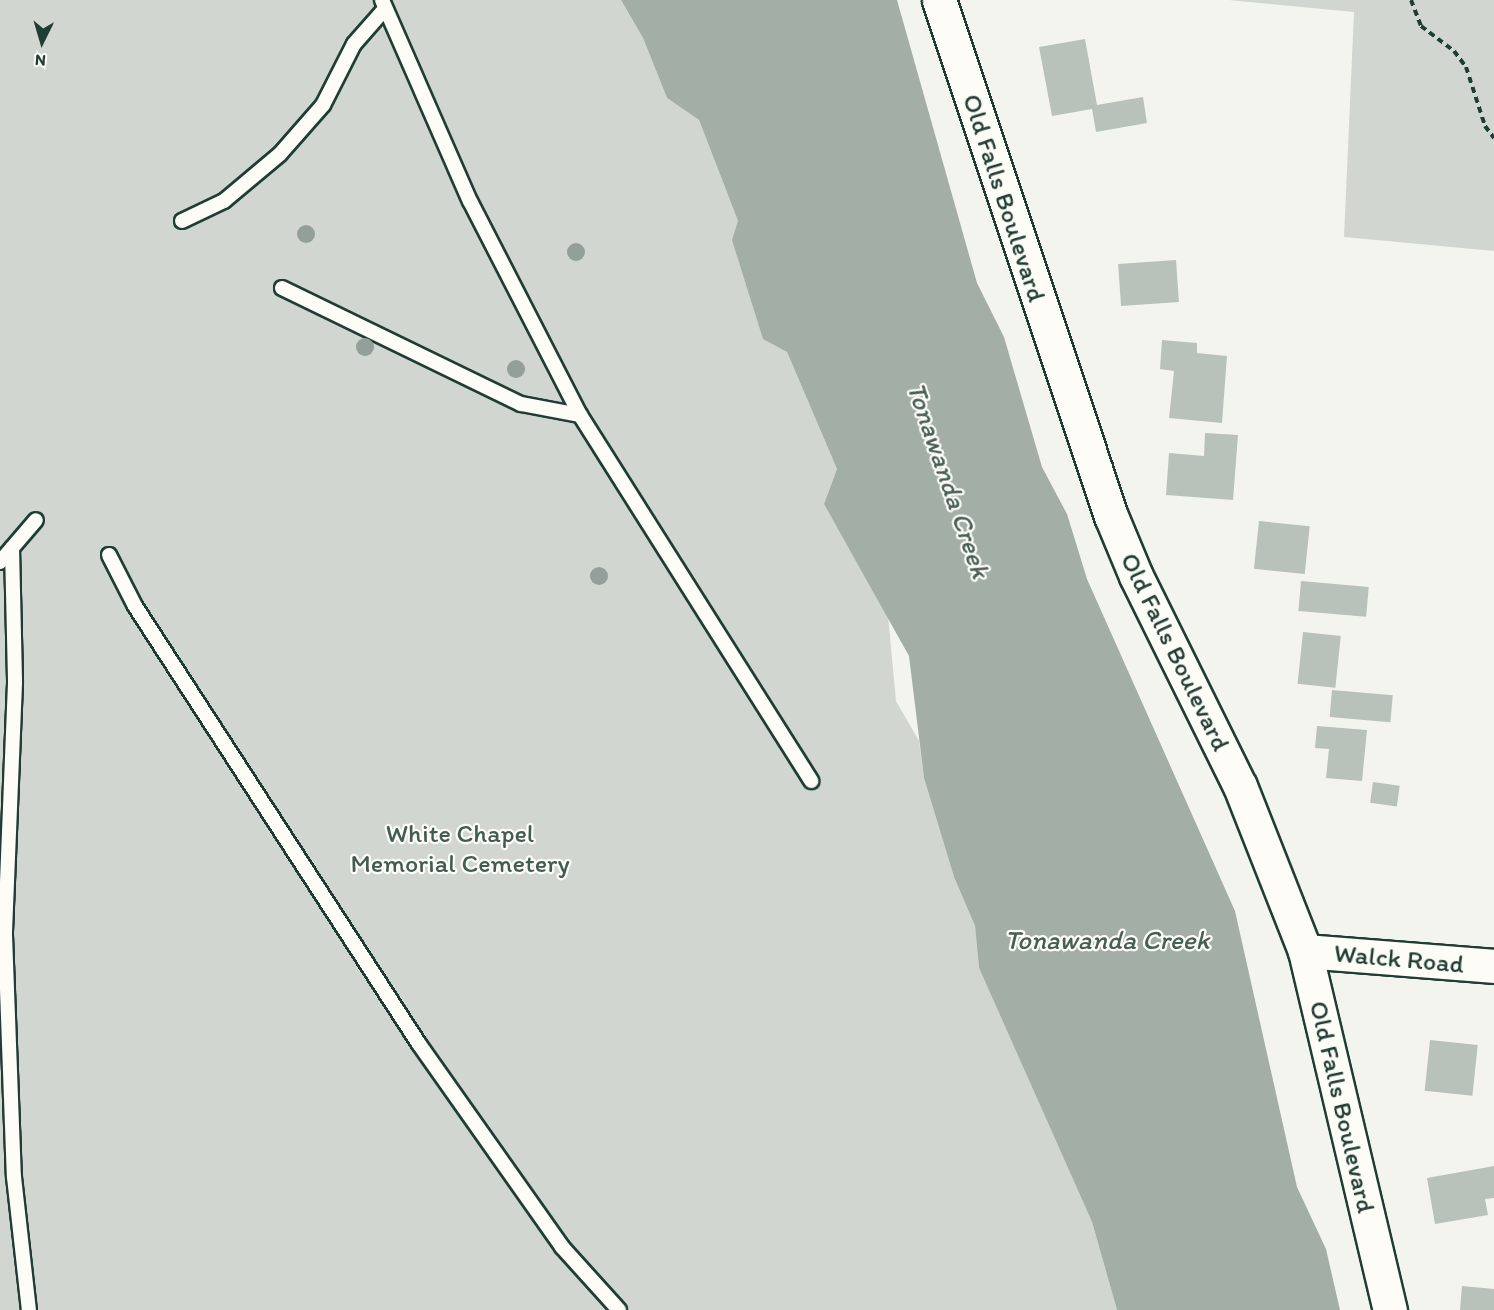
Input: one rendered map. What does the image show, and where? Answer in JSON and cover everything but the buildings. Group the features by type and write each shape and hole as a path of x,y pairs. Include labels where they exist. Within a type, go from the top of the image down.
{"street":[{"name":"Old Falls Boulevard","path":"939,0 1111,516 1136,576 1240,786 1305,951 1390,1310"},
{"name":"Walck Road","path":"1305,951 1494,966"}],"lane":[{"path":"182,221 224,201 280,154 323,105 354,44 383,5 470,201 580,415 811,780"},
{"path":"282,288 521,404 580,415"},
{"path":"0,562 36,520"},
{"path":"12,548 15,683 5,935 14,1177 29,1310"},
{"path":"109,555 135,606 419,1044 561,1247 619,1310"}],"path":[{"path":"1411,0 1421,26 1454,51 1466,67 1485,126 1494,138"}],"green space":[{"name":"White Chapel Memorial Cemetery","path":"0,0 621,0 643,38 667,98 699,120 738,221 763,338 787,352 837,469 824,504 888,615 896,701 919,741 924,778 954,877 975,926 979,968 1092,1222 1117,1310 0,1310"},
{"path":"1229,0 1494,0 1494,251 1344,237 1354,12"}],"water":[{"name":"Tonawanda Creek","path":"621,0 897,0 977,283 1004,337 1042,467 1067,514 1087,579 1235,911 1297,1187 1326,1249 1340,1310 1117,1310 1092,1222 979,968 975,926 954,877 924,778 909,656 824,504 837,469 787,352 763,339 732,240 738,221 699,120 667,98 643,38"}]}
